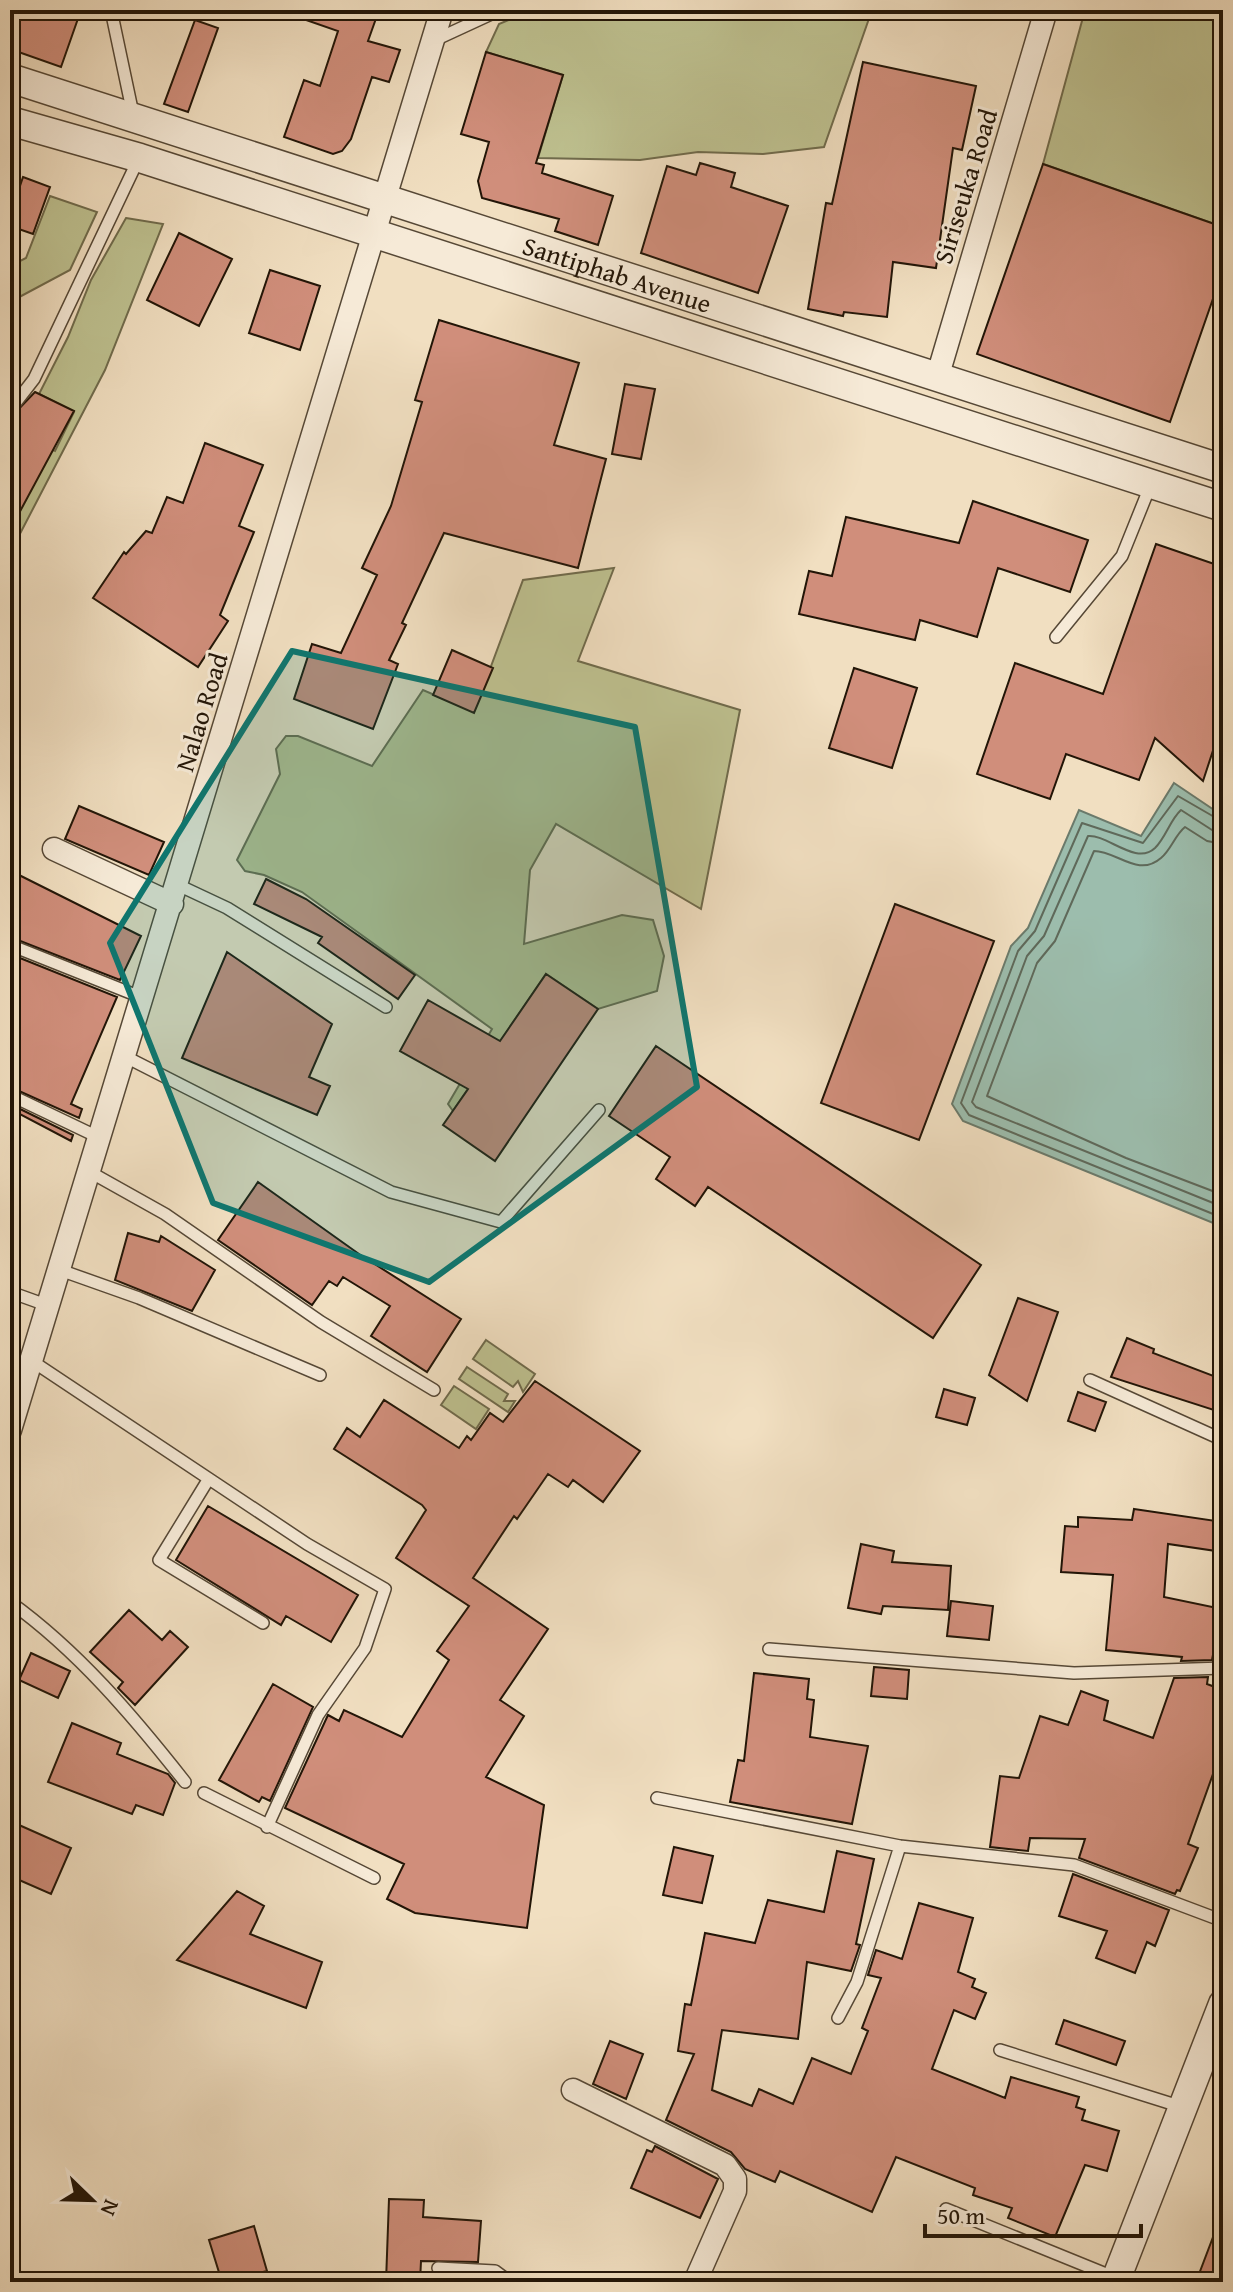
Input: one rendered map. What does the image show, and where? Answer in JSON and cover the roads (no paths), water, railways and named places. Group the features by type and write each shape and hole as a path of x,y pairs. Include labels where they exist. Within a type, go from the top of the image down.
{"street":[{"name":"Nalao Road","path":"10,1430 126,1057 442,10"},
{"name":"Siriseuka Road","path":"937,378 1046,10"},
{"name":"Santiphab Avenue","path":"10,78 1223,469"},
{"name":"Santiphab Avenue","path":"10,121 140,158 1223,507"},
{"path":"54,849 175,894"},
{"path":"1116,2280 1221,2013"},
{"path":"573,2090 725,2165 735,2179 735,2191 695,2282"}],"lane":[{"path":"111,10 134,118"},
{"path":"433,41 500,10"},
{"path":"10,410 34,379 140,158"},
{"path":"1056,637 1122,556 1152,484"},
{"path":"175,894 227,908 386,1007"},
{"path":"10,945 143,998"},
{"path":"126,1057 391,1192 501,1222 599,1110"},
{"path":"10,1095 101,1138"},
{"path":"90,1172 165,1214 321,1322 434,1390"},
{"path":"60,1270 139,1298 320,1375"},
{"path":"10,1292 49,1306"},
{"path":"32,1361 307,1544 385,1589 365,1648 318,1715 267,1827"},
{"path":"1090,1380 1223,1440"},
{"path":"208,1480 159,1560 263,1623"},
{"path":"10,1602 46,1627 136,1719 185,1782"},
{"path":"769,1649 1074,1673 1223,1668"},
{"path":"204,1793 374,1878"},
{"path":"657,1798 900,1846 1074,1865 1223,1921"},
{"path":"838,2018 857,1982 900,1846"},
{"path":"1000,2050 1183,2107"},
{"path":"946,2209 1116,2280"},
{"path":"438,2268 495,2271 510,2282"}],"water":[{"path":"1174,783 1223,816 1223,1227 963,1121 952,1104 1011,946 1028,928 1079,810 1141,836"}]}
